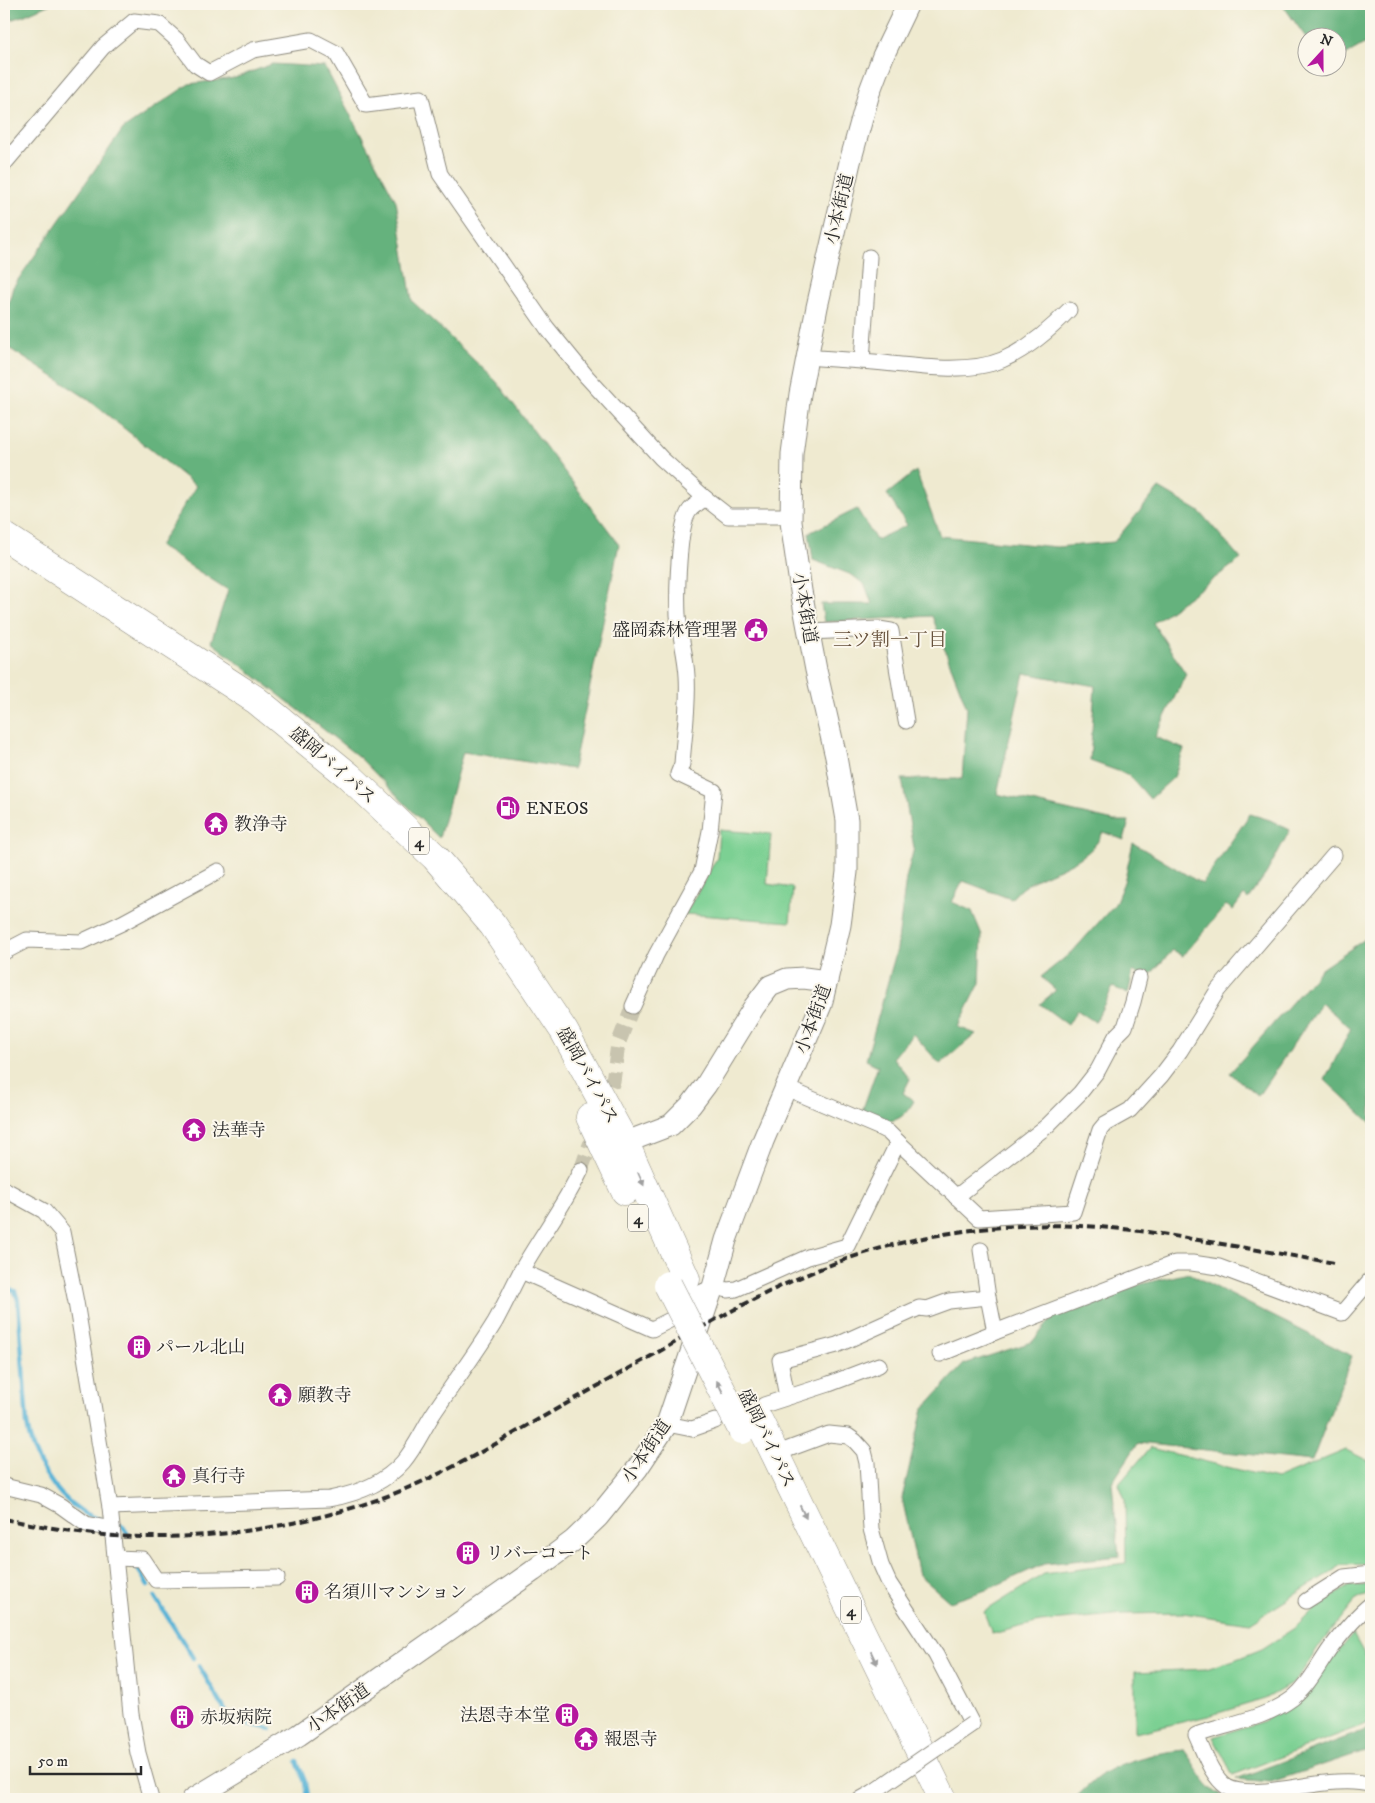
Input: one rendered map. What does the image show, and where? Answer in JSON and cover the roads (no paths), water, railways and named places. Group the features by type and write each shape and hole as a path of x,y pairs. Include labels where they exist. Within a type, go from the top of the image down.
{"highway":[{"name":"盛岡バイパス","path":"4,536 256,700 348,776 435,857 494,925 564,1031 677,1282 775,1454 944,1799"},
{"name":"盛岡バイパス","path":"4,554 188,672 255,718 326,774 392,835 429,872 492,949 616,1147"},
{"name":"盛岡バイパス","path":"755,1419 923,1799"}],"street":[{"name":"小本街道","path":"192,1799 299,1735 573,1541 598,1517 637,1469 667,1424 714,1287 726,1240 763,1141 822,1005 840,925 847,872 847,820 836,757 808,632 801,591 791,516 792,454 808,355 836,221 869,94 882,56 908,4"},
{"path":"4,164 103,47 134,21 159,24 177,40 195,64 209,74 253,50 311,40 336,54 366,105 421,98 440,174 547,328 587,376 661,458 728,516 791,516"},
{"path":"862,361 869,258"},
{"path":"808,355 819,358 946,367 972,367 1001,360 1018,352 1050,330 1069,310"},
{"path":"633,1006 656,955 702,871 710,831 714,791 678,774 682,764 688,689 678,616 681,550 685,520 690,510 706,498"},
{"path":"808,632 879,629 890,631 906,721"},
{"path":"786,1088 888,1132 978,1218 1073,1212 1100,1130 1105,1124 1130,1110 1156,1083 1180,1051 1218,990 1334,855"},
{"path":"4,952 27,940 80,942 122,923 218,871"},
{"path":"616,1147 671,1125 691,1105 706,1085 754,1007 770,986 787,979 804,978 827,981"},
{"path":"956,1196 1047,1126 1080,1093 1098,1070 1116,1036 1125,1027 1134,1002 1139,978"},
{"path":"521,1270 652,1328 676,1317 698,1294 714,1287 736,1290 808,1257 847,1246 898,1142"},
{"path":"110,1507 329,1499 347,1496 376,1484 403,1462 492,1327 521,1270 572,1188 581,1170"},
{"path":"4,1189 44,1210 62,1232 76,1302 110,1507 129,1699 138,1753 151,1799"},
{"path":"981,1250 995,1332"},
{"path":"940,1354 1175,1263 1192,1263 1219,1267 1342,1313 1371,1279"},
{"path":"787,1397 780,1360 836,1345 919,1308 927,1309 949,1301 988,1297"},
{"path":"755,1419 787,1397 829,1384 879,1365"},
{"path":"667,1424 692,1429 715,1421"},
{"path":"775,1454 829,1434 848,1436 864,1451 867,1463 871,1529 881,1565 889,1582 936,1656 972,1724 867,1796"},
{"path":"4,1486 41,1496 61,1506 86,1524 112,1529"},
{"path":"115,1558 142,1559 156,1580 277,1578"},
{"path":"1306,1601 1344,1577 1371,1574"},
{"path":"1371,1604 1361,1612 1293,1698 1254,1718 1196,1735 1208,1762 1220,1780 1227,1788 1238,1793 1259,1794 1342,1782 1359,1782 1371,1785"}],"waterway":[{"path":"4,1287 15,1291 18,1300 27,1424 33,1449 45,1473 61,1494 83,1512 99,1519"},
{"path":"120,1525 127,1533"},
{"path":"136,1566 148,1585"},
{"path":"155,1597 193,1658"},
{"path":"199,1666 226,1712 243,1723 271,1729"},
{"path":"297,1761 305,1782 307,1799"},
{"path":"4,1797 8,1799"}],"tunnel":[{"path":"603,1107 613,1081 618,1044 633,1006"},
{"path":"581,1170 596,1128"},
{"path":"728,1417 764,1405"}],"railway":[{"path":"4,1519 101,1535 184,1536 252,1530 320,1517 353,1508 404,1490 459,1464 739,1307 796,1279 857,1255 914,1240 966,1231 1019,1226 1046,1225 1112,1228 1168,1235 1335,1263"}],"place":[{"name":"盛岡森林管理署","path":"756,630"},
{"name":"ENEOS","path":"508,808"},
{"name":"教浄寺","path":"216,824"},
{"name":"法華寺","path":"194,1130"},
{"name":"パール北山","path":"139,1347"},
{"name":"願教寺","path":"280,1395"},
{"name":"真行寺","path":"174,1476"},
{"name":"リバーコート","path":"468,1553"},
{"name":"名須川マンション","path":"307,1592"},
{"name":"法恩寺本堂","path":"567,1715"},
{"name":"赤坂病院","path":"182,1717"},
{"name":"報恩寺","path":"586,1739"}],"district":[{"name":"三ツ割一丁目","path":"890,639"}]}
